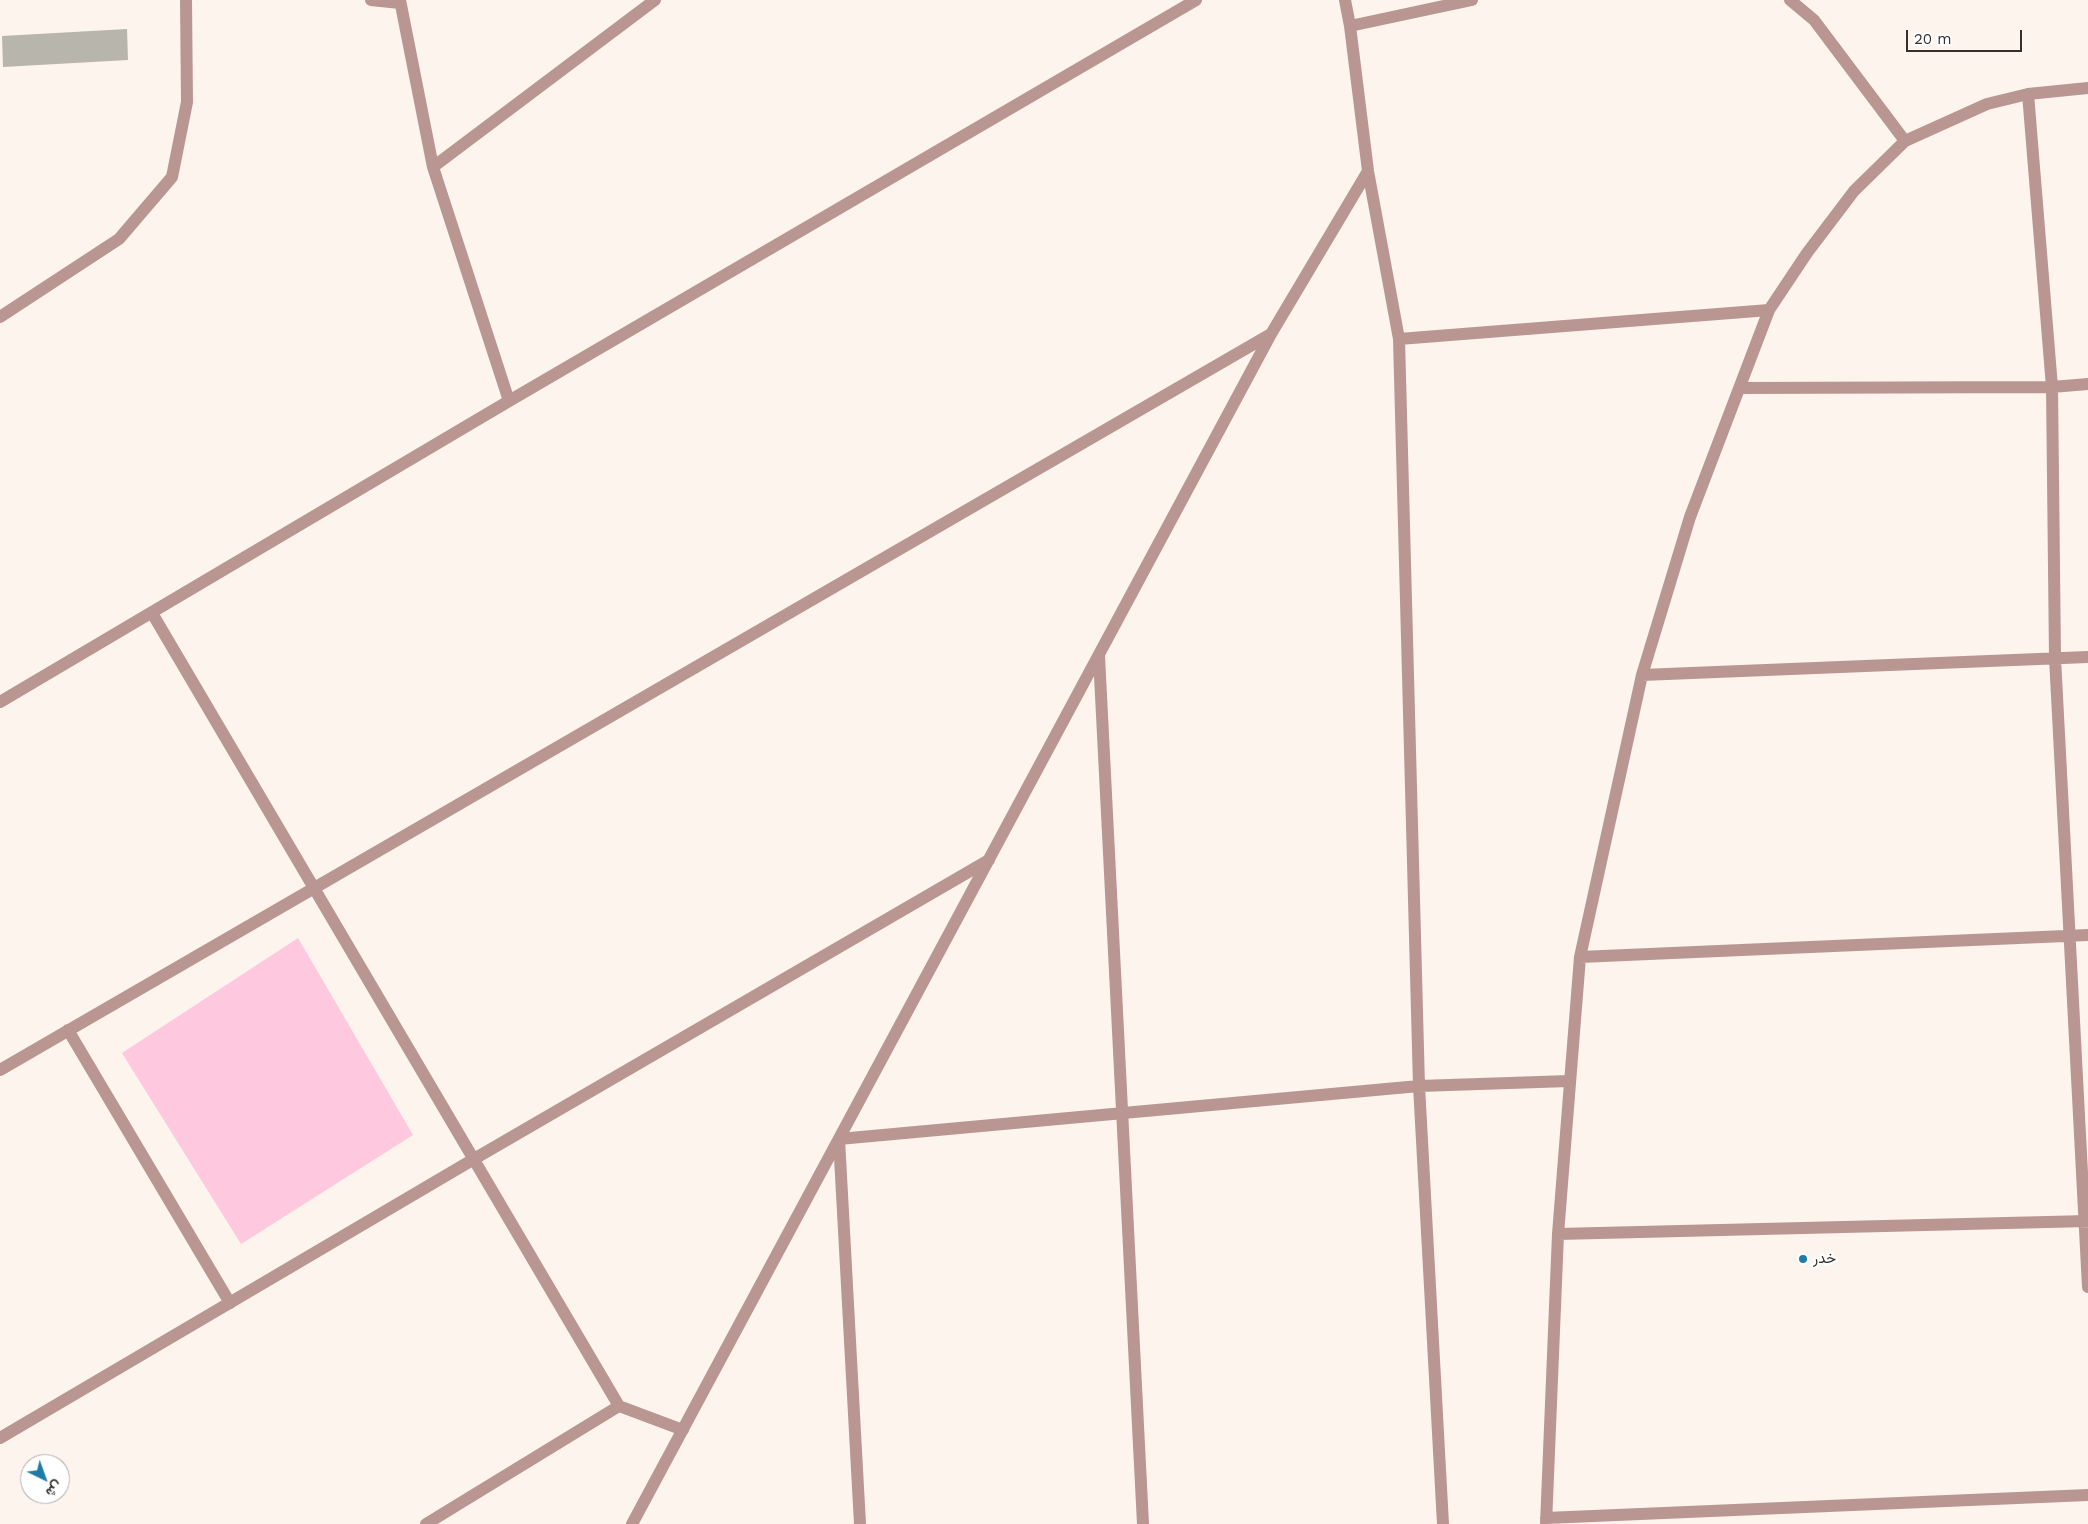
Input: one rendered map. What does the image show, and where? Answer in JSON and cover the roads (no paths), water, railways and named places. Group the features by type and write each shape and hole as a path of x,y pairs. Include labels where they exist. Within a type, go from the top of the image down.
{"street":[{"path":"0,317 119,239 172,177 187,102 186,0"},
{"path":"372,0 400,2 433,166 509,401"},
{"path":"433,166 655,0"},
{"path":"0,702 509,401 1196,0"},
{"path":"1345,0 1368,171 1399,339 1419,1086 1443,1524"},
{"path":"1350,26 1472,0"},
{"path":"1790,0 1814,20 1905,141"},
{"path":"2088,88 2028,94 1987,104 1905,141 1854,191 1807,253 1770,310 1690,516 1642,675 1580,957 1558,1234 1546,1521 2088,1495"},
{"path":"2028,94 2052,387 2055,658 2086,1221 2088,1288"},
{"path":"632,1524 1271,334 1368,171"},
{"path":"1399,339 1770,310"},
{"path":"0,1070 313,887 1271,334"},
{"path":"1740,388 2052,387 2088,384"},
{"path":"152,613 619,1406 683,1430"},
{"path":"1099,656 1143,1524"},
{"path":"1642,675 2088,656"},
{"path":"0,1438 474,1159 989,860"},
{"path":"1580,957 2088,935"},
{"path":"68,1030 230,1303"},
{"path":"839,1139 1122,1115 1419,1086 1569,1081"},
{"path":"839,1139 860,1524"},
{"path":"1558,1234 2086,1221"},
{"path":"426,1524 619,1406"}],"place":[{"name":"خدر","path":"1803,1259"}]}
